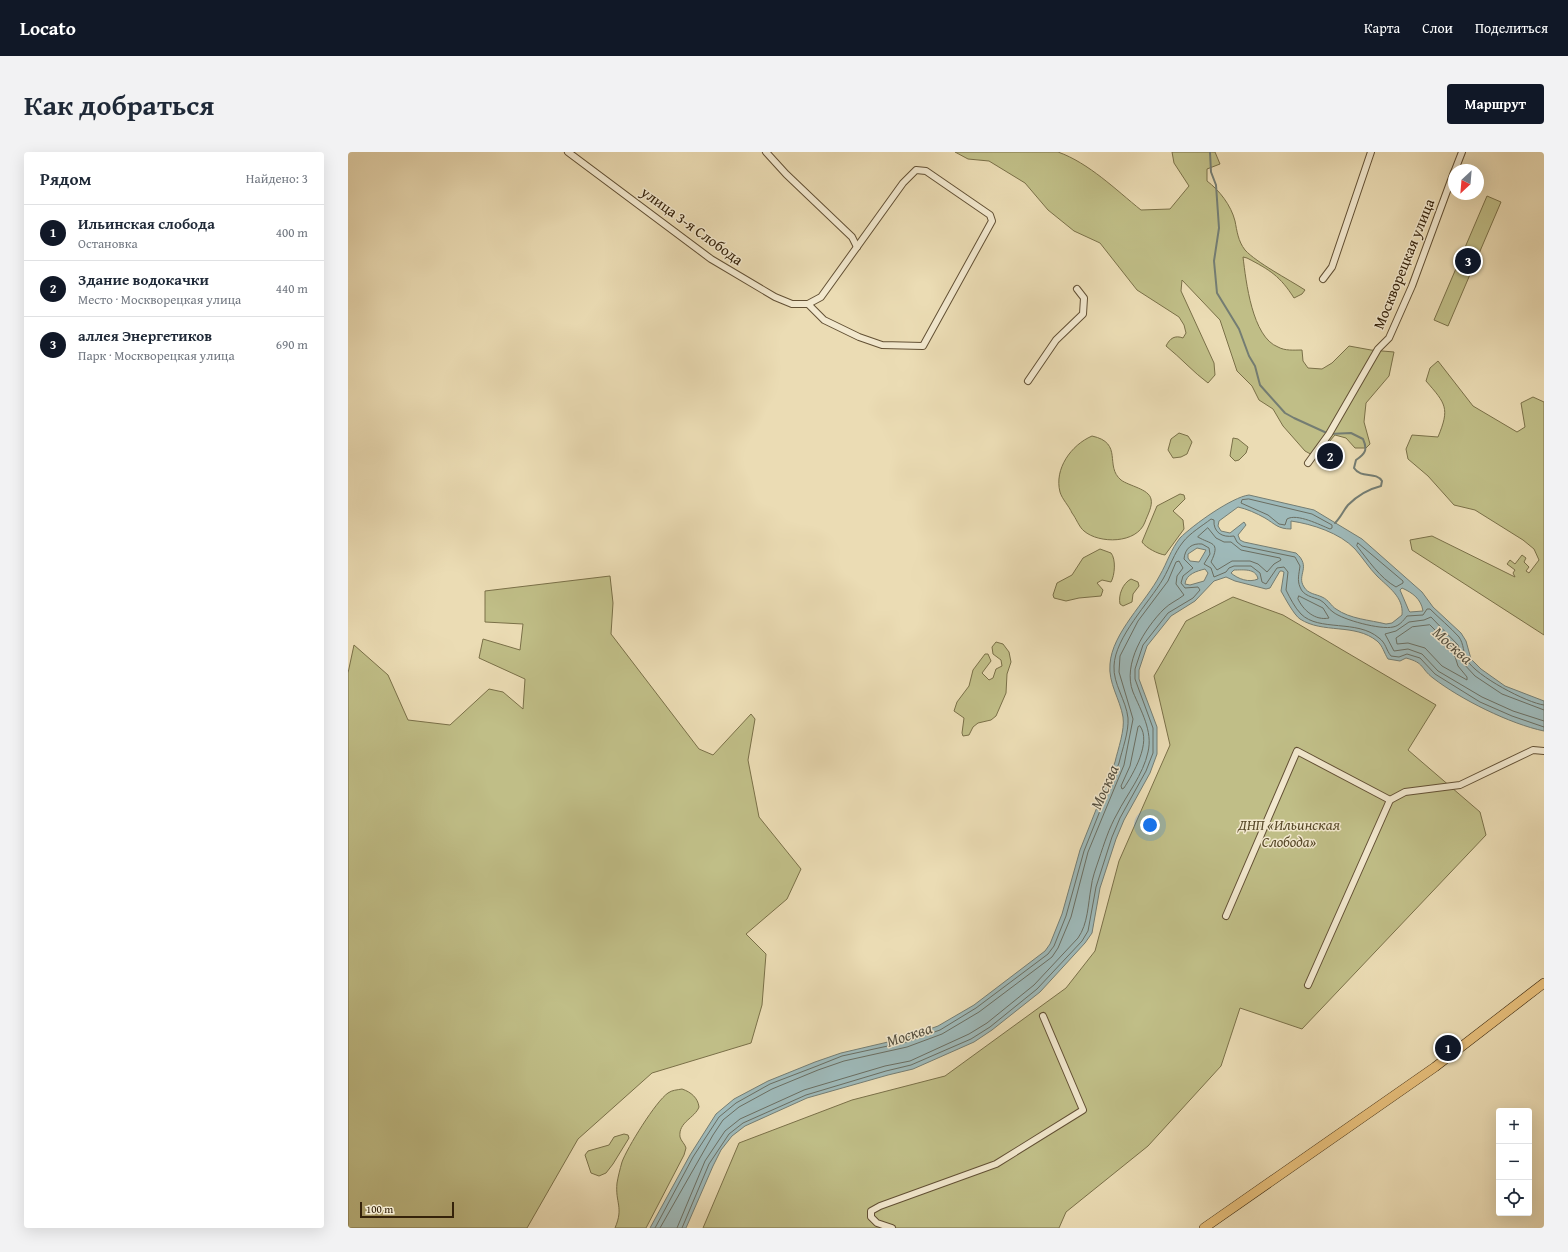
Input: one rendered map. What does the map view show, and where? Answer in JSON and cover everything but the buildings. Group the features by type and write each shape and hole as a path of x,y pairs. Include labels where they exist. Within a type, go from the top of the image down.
{"main road":[{"path":"1204,1228 1435,1067 1544,983"}],"street":[{"name":"улица 3-я Слобода","path":"568,152 603,176 711,259 775,297 792,304 808,304"},
{"path":"766,152 786,174 852,238 857,247"},
{"path":"1323,280 1332,267 1371,152"},
{"name":"Москворецкая улица","path":"1457,164 1462,152"},
{"path":"916,170 926,171 990,215 992,221 923,346 882,345 859,337 824,320 808,304 822,297 902,183 916,170"},
{"name":"Москворецкая улица","path":"1308,463 1329,434 1378,349 1389,338 1412,286 1448,187"},
{"path":"1028,381 1056,340 1083,314 1084,298 1077,289"},
{"path":"1308,985 1390,800 1405,792 1460,784 1496,769 1533,750 1544,751"},
{"path":"1226,916 1297,751 1390,800"},
{"path":"892,1228 877,1223 871,1217 871,1211 880,1206 996,1164 1083,1110 1043,1016"}],"green space":[{"path":"955,152 1058,152 1081,163 1141,210 1170,209 1189,186 1174,163 1172,152 1215,152 1220,164 1207,169 1207,181 1220,193 1231,209 1239,240 1243,247 1257,260 1305,290 1302,294 1294,298 1284,284 1274,274 1255,262 1243,257 1246,280 1256,320 1262,332 1269,341 1284,349 1302,350 1303,361 1308,368 1322,369 1332,363 1349,346 1394,352 1389,376 1366,403 1364,422 1370,444 1366,448 1355,448 1346,438 1335,435 1316,457 1305,451 1283,426 1273,409 1259,400 1252,386 1237,371 1220,320 1182,280 1181,291 1214,363 1215,375 1208,383 1166,346 1173,338 1183,338 1186,333 1184,325 1179,317 1137,290 1100,243 1074,231 1048,210 1025,183 989,161 968,159"},
{"path":"1487,196 1501,202 1448,326 1434,320"},
{"path":"1438,361 1473,406 1517,432 1525,427 1521,403 1533,397 1544,402 1544,635 1412,550 1410,540 1432,536 1515,577 1513,573 1515,570 1507,564 1510,560 1515,564 1522,555 1526,558 1524,562 1529,567 1526,571 1529,573 1539,560 1534,549 1523,540 1475,510 1454,505 1428,476 1408,459 1406,449 1412,435 1438,437 1442,427 1445,413 1442,401 1426,381 1430,368"},
{"path":"1179,433 1188,436 1192,442 1187,454 1181,457 1173,458 1168,450 1171,439"},
{"path":"1092,436 1102,439 1108,444 1111,449 1116,474 1121,480 1143,490 1151,499 1150,511 1145,522 1141,529 1134,535 1117,540 1108,540 1091,535 1082,529 1062,497 1059,483 1062,467 1066,459 1077,445"},
{"path":"1233,438 1238,439 1248,447 1246,453 1239,460 1235,461 1230,456"},
{"path":"1180,494 1184,495 1185,499 1173,511 1183,520 1184,529 1165,555 1149,548 1142,542 1157,506"},
{"path":"1100,549 1111,553 1114,559 1111,582 1102,580 1097,583 1103,590 1101,596 1066,601 1054,598 1053,595 1057,583 1072,575 1083,558"},
{"path":"610,576 613,603 611,634 699,749 713,755 751,714 755,719 748,760 759,817 801,869 787,899 746,934 766,954 762,1005 751,1043 652,1073 578,1139 527,1228 348,1228 348,673 354,645 388,675 408,720 450,725 489,689 503,692 523,709 525,679 479,658 483,639 520,650 523,624 485,622 485,591"},
{"path":"1131,579 1138,582 1139,586 1133,594 1132,602 1123,606 1120,604 1120,593 1123,586"},
{"name":"ДНП «Ильинская Слобода»","path":"1233,597 1283,615 1436,705 1408,750 1480,812 1486,835 1302,1029 1240,1008 1221,1066 1148,1146 1066,1212 1059,1228 703,1228 739,1143 852,1100 945,1076 1066,988 1095,951 1119,861 1170,745 1154,676 1186,621"},
{"path":"996,642 1003,644 1009,652 1011,662 1007,674 1006,693 996,716 991,720 978,723 973,727 969,735 963,736 964,718 954,711 957,702 969,686 973,670 985,654 988,654 991,661 982,673 989,680 993,678 996,669 1002,666 1001,660 993,654 992,647"},
{"path":"682,1089 694,1096 699,1107 684,1124 680,1132 680,1137 686,1148 684,1155 646,1228 615,1228 619,1215 617,1183 625,1155 642,1125 656,1105 671,1091"},
{"path":"624,1134 628,1135 629,1138 606,1173 599,1176 591,1173 585,1155 588,1151 609,1145 614,1137"}],"water":[{"name":"Москва","path":"1249,495 1314,510 1362,539 1422,592 1433,607 1461,633 1466,641 1471,659 1481,669 1505,686 1544,701 1544,731 1516,723 1471,702 1444,686 1433,678 1419,664 1412,660 1406,658 1400,661 1388,659 1379,643 1368,636 1359,632 1309,624 1300,619 1292,610 1281,591 1284,572 1282,571 1280,571 1270,588 1266,589 1235,581 1226,577 1214,581 1195,601 1171,616 1147,646 1139,670 1139,679 1157,727 1157,754 1150,773 1124,820 1116,839 1100,888 1092,933 1085,943 1040,992 992,1030 974,1042 913,1069 807,1098 745,1126 732,1136 721,1150 686,1228 650,1228 690,1155 716,1114 734,1099 768,1081 815,1062 841,1053 905,1038 938,1026 974,1005 1045,951 1050,944 1062,914 1080,850 1115,762 1121,740 1123,717 1112,684 1110,664 1112,652 1123,629 1154,585 1180,538 1213,512","holes":["1238,507 1255,513 1283,528 1291,529 1291,521 1308,524 1342,538 1355,549 1374,573 1398,598 1402,609 1402,615 1392,623 1386,624 1347,615 1334,608 1324,598 1310,592 1304,587 1302,583 1303,563 1301,558 1296,553 1244,542 1240,540 1238,535 1246,525 1244,522 1230,533 1221,531 1218,526 1219,521","1197,548 1206,550 1199,562 1190,561 1188,554","1205,569 1208,573 1204,581 1190,585 1185,584 1190,575","1234,570 1249,570 1255,573 1258,579 1251,581 1244,580 1231,573","1402,588 1416,597 1423,611 1409,611 1400,590"]}],"waterway":[{"path":"1210,152 1211,172 1216,185 1219,228 1214,261 1217,293 1239,329 1249,356 1255,366 1260,385 1285,413 1294,418 1329,434 1351,433 1363,439 1365,451 1362,456 1356,460 1354,468 1360,473 1376,476 1382,481 1381,486 1359,496 1346,507 1335,523"}],"place":[{"name":"аллея Энергетиков","path":"1468,261"},
{"name":"Здание водокачки","path":"1330,456"},
{"name":"Ильинская слобода","path":"1448,1048"}]}
